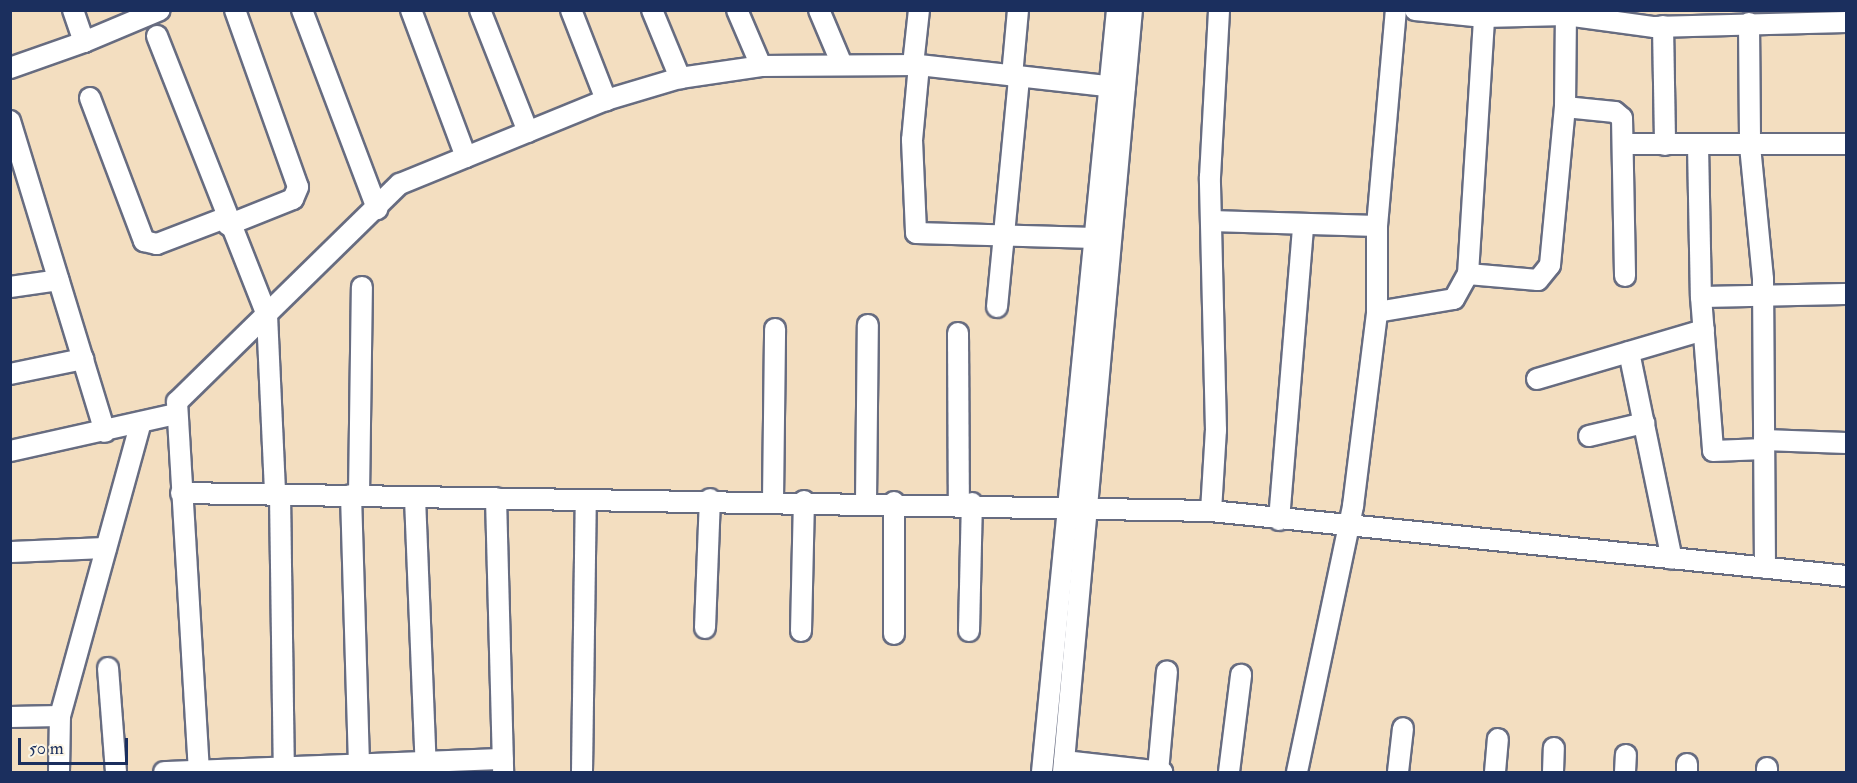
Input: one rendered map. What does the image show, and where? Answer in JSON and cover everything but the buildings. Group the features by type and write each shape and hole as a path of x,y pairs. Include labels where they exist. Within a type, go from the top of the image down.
{"street":[{"path":"73,10 84,42"},
{"path":"10,68 84,42 160,10"},
{"path":"90,98 144,241 157,244 293,199 298,187 236,10"},
{"path":"302,10 377,208"},
{"path":"411,10 466,157"},
{"path":"480,10 528,132"},
{"path":"571,10 606,100"},
{"path":"652,10 680,78"},
{"path":"737,10 760,66"},
{"path":"819,10 841,62"},
{"path":"919,10 912,140 916,233 1095,238"},
{"path":"997,308 1016,76 1018,10"},
{"path":"1117,10 1118,87 1088,505 1063,767 1160,772 1167,671"},
{"path":"1042,772 1095,238 1132,10"},
{"path":"1210,511 1216,430 1211,221 1219,10"},
{"path":"1297,772 1349,526 1377,312 1377,226 1396,10"},
{"path":"1415,10 1484,17 1566,15 1663,26 1846,22"},
{"path":"1468,274 1538,280 1545,274 1565,107 1566,15"},
{"path":"1377,312 1454,300 1468,274 1484,17"},
{"path":"1749,23 1750,146 1762,296 1765,568"},
{"path":"1663,26 1665,145"},
{"path":"158,36 226,222 267,315 277,494 284,768"},
{"path":"199,770 175,414 183,395 400,184 606,100 680,78 760,66 841,62 916,65 1118,87"},
{"path":"1565,107 1615,112 1622,118 1625,276"},
{"path":"10,122 105,432"},
{"path":"1623,144 1698,146 1846,144"},
{"path":"1698,146 1701,297 1713,451 1764,445 1846,442"},
{"path":"1211,221 1377,226"},
{"path":"1280,520 1303,225"},
{"path":"10,287 59,280"},
{"path":"360,767 355,495 362,287"},
{"path":"1701,297 1846,294"},
{"path":"866,502 868,325"},
{"path":"773,500 775,329"},
{"path":"1537,379 1704,330"},
{"path":"958,333 969,631"},
{"path":"1629,352 1672,559"},
{"path":"10,374 83,359"},
{"path":"10,451 140,425 175,414"},
{"path":"1589,436 1644,423"},
{"path":"59,772 60,716 140,425"},
{"path":"181,493 496,498 586,502 710,499 1088,505 1210,511 1280,520 1846,576"},
{"path":"415,498 425,766"},
{"path":"164,772 284,768 503,766 496,498"},
{"path":"705,628 710,499"},
{"path":"801,631 804,501"},
{"path":"582,772 586,502"},
{"path":"894,502 894,633"},
{"path":"10,552 106,548"},
{"path":"108,668 116,772"},
{"path":"1229,772 1241,675"},
{"path":"10,717 60,716"},
{"path":"1398,772 1403,728"},
{"path":"1495,772 1498,739"},
{"path":"1553,772 1554,748"}]}
